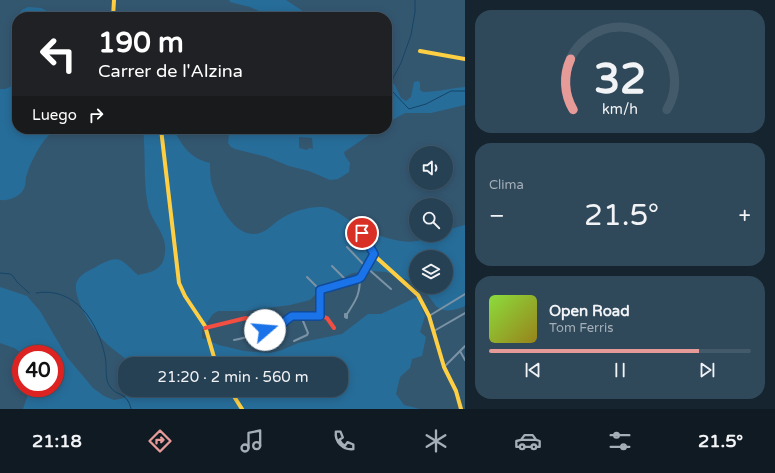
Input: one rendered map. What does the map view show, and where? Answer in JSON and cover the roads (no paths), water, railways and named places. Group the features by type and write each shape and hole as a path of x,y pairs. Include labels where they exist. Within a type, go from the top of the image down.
{"street":[{"path":"113,12 114,0"},
{"path":"420,51 465,59"},
{"path":"162,134 179,283 184,296 206,328 214,357"},
{"path":"362,233 377,258 418,295 429,316 444,367 456,390 462,409"},
{"path":"347,247 366,267 391,288"},
{"path":"347,314 360,291 360,277 374,254"},
{"path":"332,266 348,282"},
{"path":"307,277 320,290 320,316"},
{"path":"320,290 360,277"},
{"path":"429,316 465,294"},
{"path":"434,331 465,313"},
{"path":"206,328 246,318 260,328 272,330 278,328 292,316 320,316 327,318 334,328"},
{"path":"294,340 307,335 308,333 301,316"},
{"path":"234,340 254,334 258,332 260,328"},
{"path":"444,367 465,346"},
{"path":"460,351 465,360"},
{"path":"234,397 242,409"}],"waterway":[{"path":"392,84 393,78 401,63 411,35 415,12 415,0"},
{"path":"392,91 409,109 426,104 451,91 465,91"},
{"path":"0,273 10,274 13,276 29,293"},
{"path":"36,293 50,292 62,295 73,301 82,309 90,319 102,343 106,359 108,383 114,391 127,399 131,409"}]}
